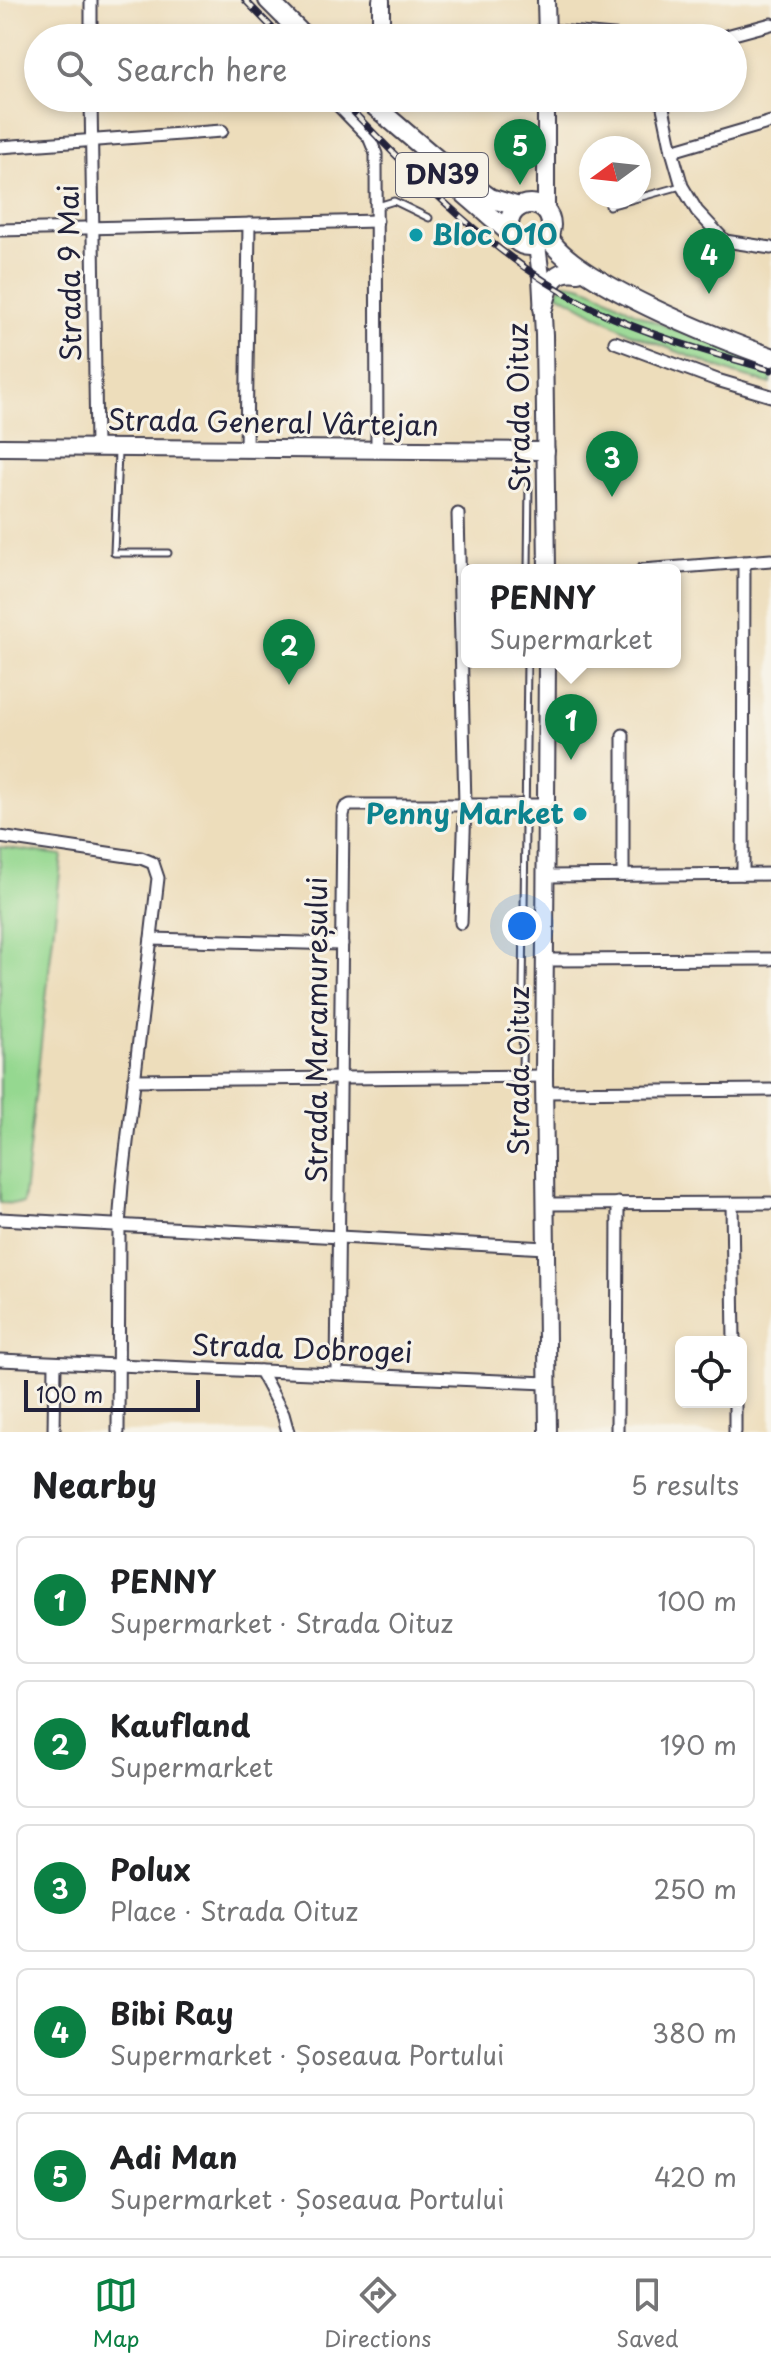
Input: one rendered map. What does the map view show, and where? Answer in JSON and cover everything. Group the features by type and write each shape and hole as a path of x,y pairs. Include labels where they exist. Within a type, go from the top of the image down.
{"main road":[{"path":"268,0 292,24"},
{"path":"381,0 381,24"},
{"path":"546,0 547,24"},
{"name":"DN39","path":"381,112 439,161 490,198 519,207 533,204 546,211"},
{"name":"DN39","path":"381,112 440,173 521,245 543,241 586,275 683,322 771,357"},
{"path":"543,241 551,225 546,211 546,112"},
{"name":"DN39","path":"510,233 510,218 519,207"},
{"name":"Strada Oituz","path":"543,241 547,564"},
{"path":"543,308 550,283 558,275 565,271 586,275"},
{"name":"Strada General Vârtejan","path":"0,447 546,451"},
{"name":"Strada Oituz","path":"547,668 544,1084 548,1432"}],"street":[{"path":"91,0 91,24"},
{"path":"747,30 771,24"},
{"name":"Strada 9 Mai","path":"91,112 96,447"},
{"path":"345,112 369,137 376,154 377,451"},
{"path":"664,112 682,186 697,211 725,241 771,248"},
{"path":"672,151 771,122"},
{"path":"0,147 222,131"},
{"path":"0,230 377,221"},
{"path":"246,449 249,224"},
{"path":"615,342 717,380 771,396"},
{"path":"458,514 461,639"},
{"path":"681,567 771,560"},
{"path":"743,874 744,562"},
{"path":"461,923 465,805 462,668"},
{"path":"623,735 623,875"},
{"name":"Strada Maramureșului","path":"337,1373 345,808 350,805 546,805"},
{"path":"0,837 141,858 153,863 158,878 119,1226 118,1432"},
{"path":"547,876 771,874"},
{"path":"151,939 342,944"},
{"path":"546,960 771,959"},
{"path":"134,1080 522,1076 544,1084 771,1090"},
{"path":"617,1432 618,1203"},
{"path":"546,1204 771,1203"},
{"path":"732,1204 734,1336"},
{"path":"0,1219 546,1248"},
{"name":"Strada Dobrogei","path":"0,1360 547,1383"},
{"path":"54,1432 55,1363"},
{"path":"260,1371 283,1414 288,1432"},
{"path":"735,1408 735,1432"}],"lane":[{"path":"651,194 682,186"},
{"path":"377,206 394,201 429,218"},
{"path":"119,447 114,553 168,553"},
{"path":"528,564 529,481"},
{"path":"522,1076 527,668"}],"green space":[{"path":"565,283 586,287 646,318 771,362 771,384 735,374 630,333 556,292"},
{"path":"0,847 62,855 23,1204 0,1203"}],"railway":[{"path":"245,0 268,24"},
{"path":"354,112 457,214 489,241 556,288 636,327 771,370"}],"place":[{"name":"Adi Man","path":"520,185"},
{"name":"Bloc O10","path":"416,235"},
{"name":"Bibi Ray","path":"709,294"},
{"name":"Polux","path":"612,497"},
{"name":"Kaufland","path":"289,685"},
{"name":"PENNY","path":"571,760"},
{"name":"Penny Market","path":"580,814"}]}
